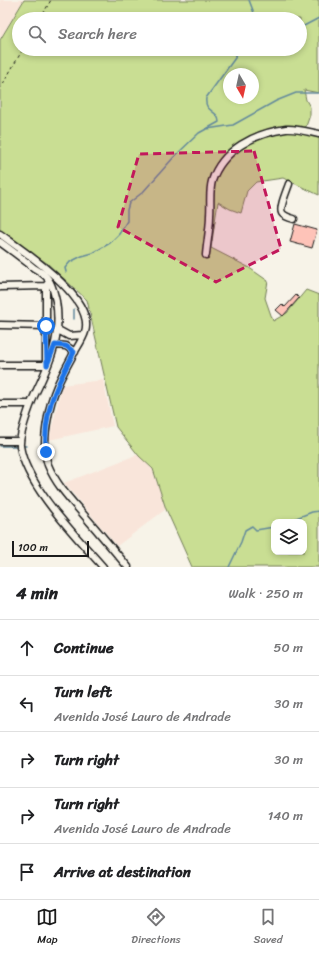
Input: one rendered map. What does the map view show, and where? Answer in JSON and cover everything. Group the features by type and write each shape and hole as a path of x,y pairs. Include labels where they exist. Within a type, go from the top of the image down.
{"street":[{"path":"206,255 210,224 212,182 220,163 243,143 265,134 287,128 319,134"},
{"path":"289,184 281,208 282,213 294,219"},
{"path":"0,234 46,268 79,302 86,317 87,325 83,335 50,402 45,438 48,464 62,490 128,567"},
{"path":"0,242 3,246 49,280 54,290 56,301 58,330 55,345 30,404 20,445 31,477 58,515 103,567"},
{"path":"47,365 46,286 49,280"},
{"path":"0,287 46,286"},
{"path":"0,325 46,326"},
{"path":"58,330 70,336 83,335"},
{"path":"55,345 66,346 74,352"},
{"path":"0,365 47,365"},
{"path":"0,404 30,404"},
{"path":"0,441 20,445"}],"path":[{"path":"44,12 51,0"},
{"path":"0,89 19,56"}],"highlighted area":[{"path":"254,151 281,249 216,282 118,227 139,154"}],"shaded area":[{"path":"0,0 24,0 17,12 12,12 12,20 0,40"},
{"path":"103,380 113,426 49,440 62,385"},
{"path":"139,454 153,470 166,509 117,546 64,483"}],"green space":[{"path":"24,0 319,0 319,93 304,90 306,100 310,107 310,115 304,132 319,137 319,195 283,178 256,182 247,191 241,213 218,202 211,248 248,267 268,281 265,298 273,321 287,313 306,290 319,295 319,567 192,567 166,509 153,469 139,456 116,427 87,300 48,264 0,232 0,40 12,20 12,56 307,56 307,12 17,12"}],"building":[{"path":"295,224 317,230 312,248 290,242"},
{"path":"296,295 299,298 283,316 276,310 282,304 285,307"}],"waterway":[{"path":"249,0 254,12"},
{"path":"307,24 319,18"},
{"path":"66,272 65,268 70,262 82,256 93,253 110,243 119,234 127,221 127,210 129,203 143,192 174,157 199,133 219,122 216,115 207,106 206,98 236,56"},
{"path":"207,129 233,125 276,101 296,93 319,93"},
{"path":"74,309 74,319"},
{"path":"0,446 18,446"},
{"path":"294,519 319,511"},
{"path":"229,567 245,530 252,526 256,530 271,528"}],"route":[{"path":"46,326 47,365 55,345 66,346 74,352 50,402 45,438 46,452"}]}
